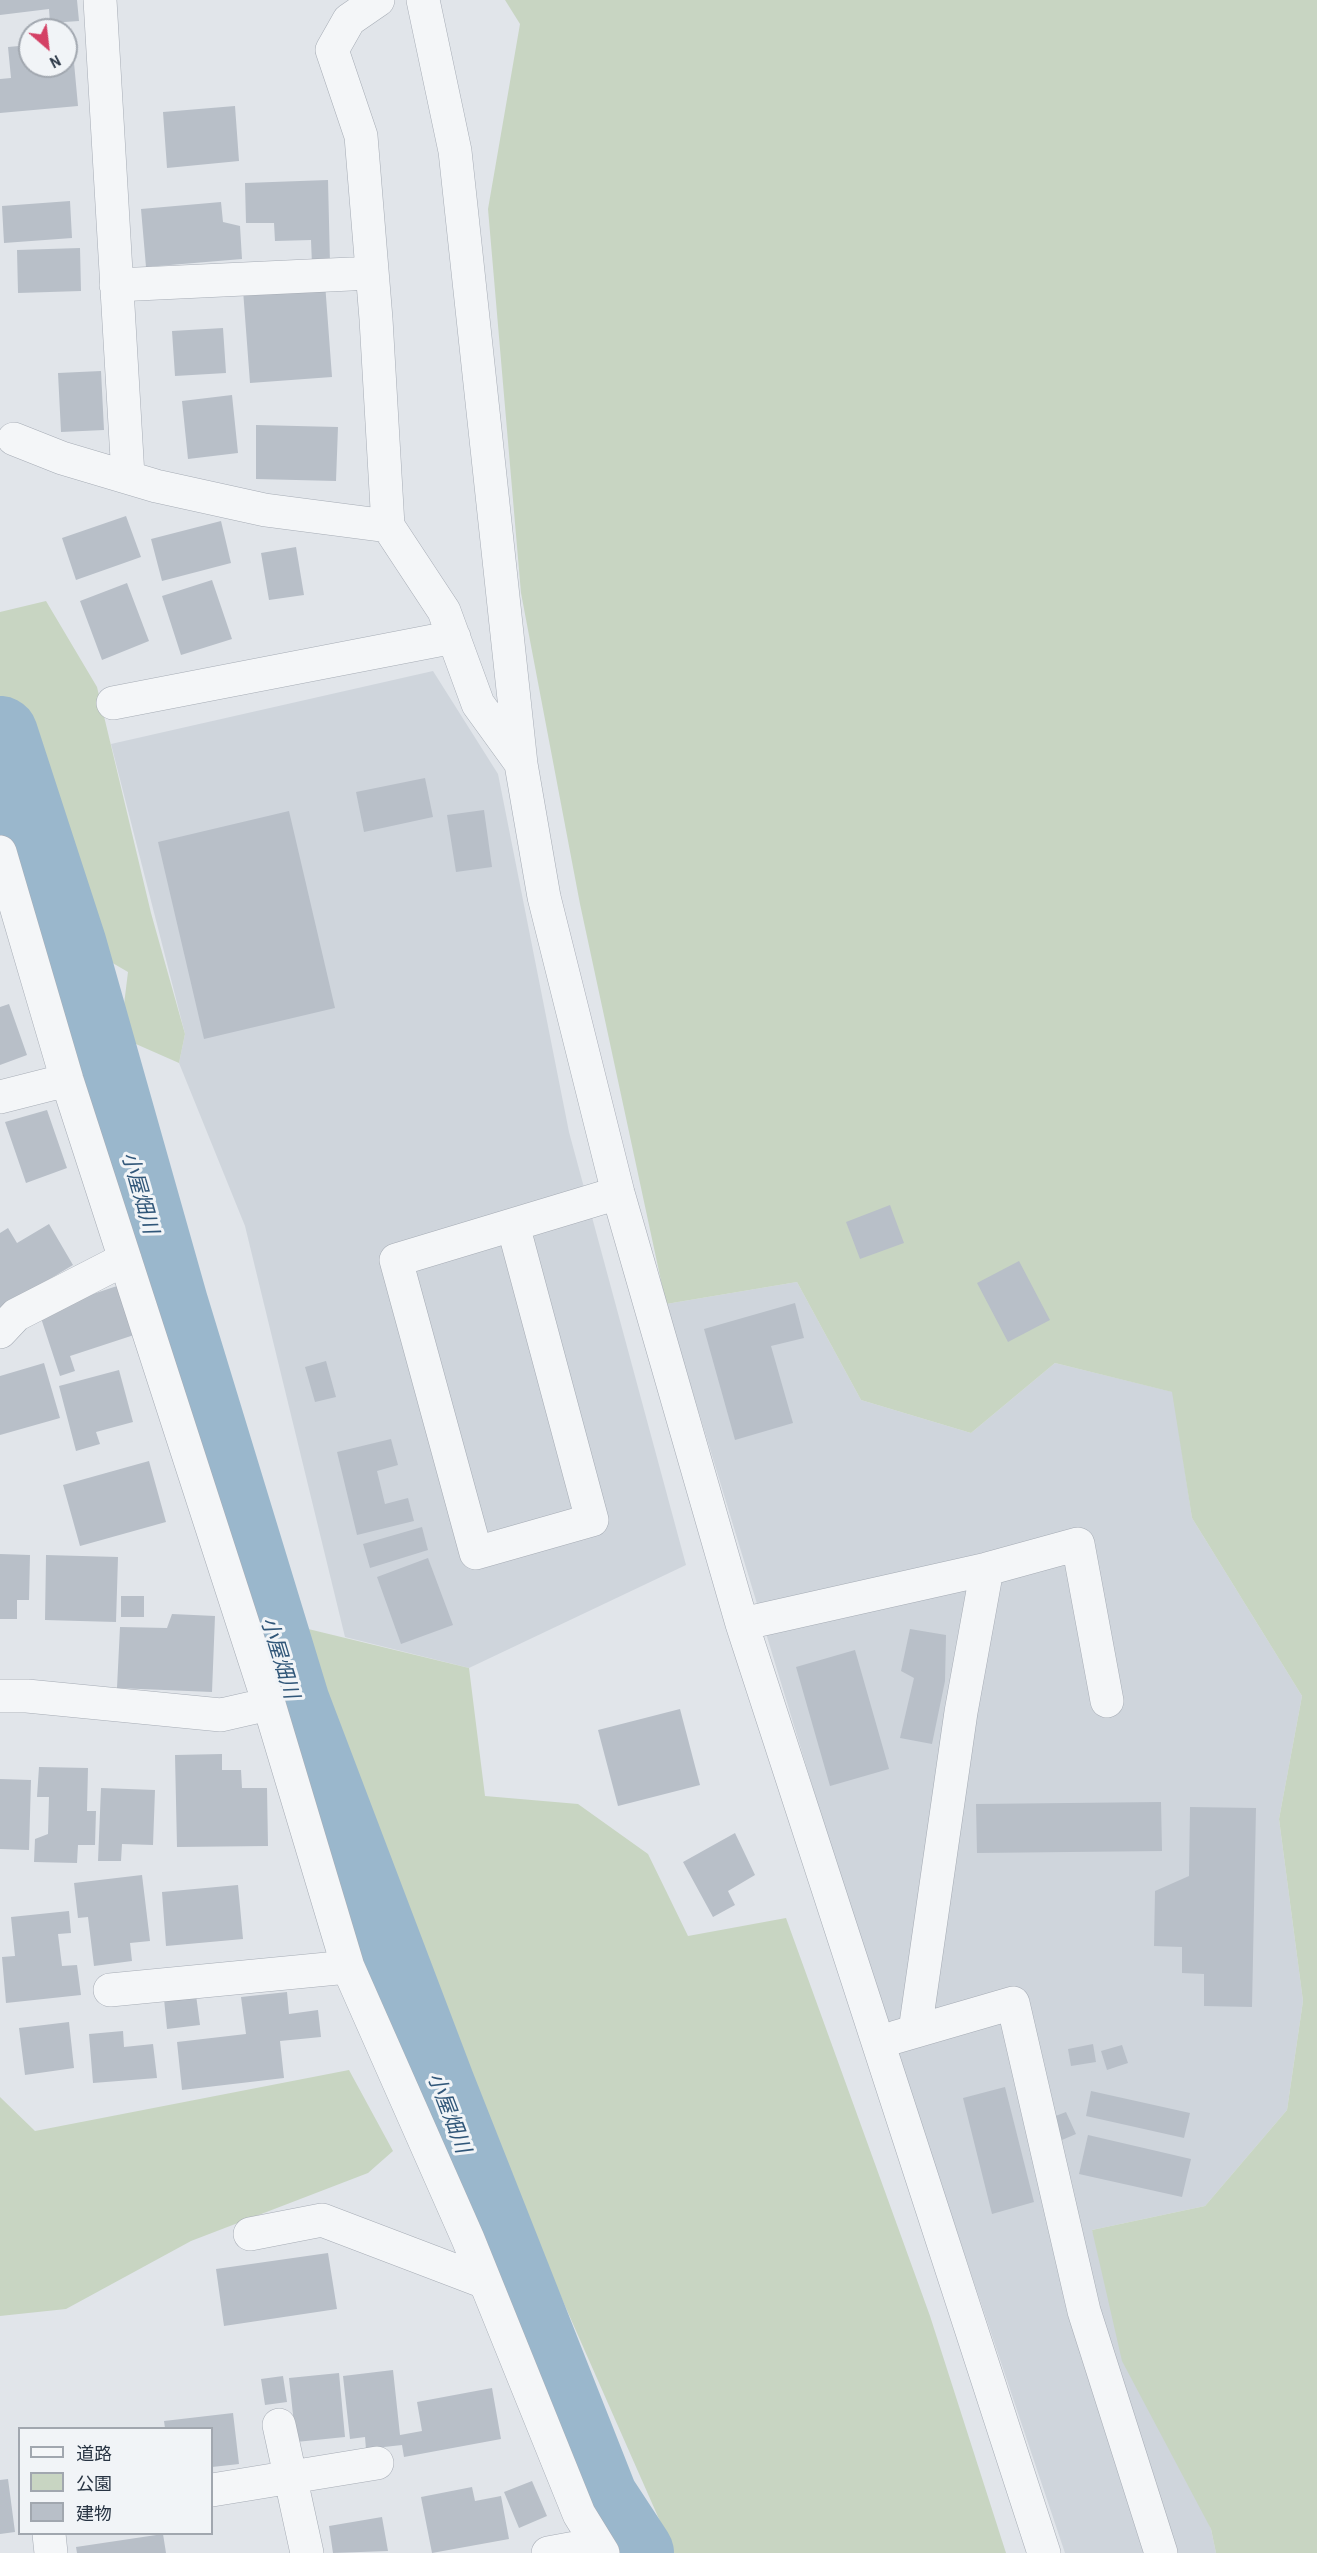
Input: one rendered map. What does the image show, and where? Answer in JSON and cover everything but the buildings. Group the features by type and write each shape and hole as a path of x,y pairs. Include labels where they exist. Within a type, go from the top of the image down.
{"street":[{"path":"100,0 128,476"},
{"path":"378,0 349,20 332,50 361,136 388,526 444,611 478,704 521,764"},
{"path":"423,0 455,151 521,764 544,897 618,1193 742,1624 876,2043 1044,2553"},
{"path":"116,285 372,273"},
{"path":"14,439 62,458 156,486 265,510 388,526"},
{"path":"113,703 454,637"},
{"path":"0,852 67,1080 269,1704 348,1967 485,2282 579,2514 600,2548 548,2553"},
{"path":"0,1097 67,1080"},
{"path":"513,1225 592,1520 476,1553 396,1260 618,1193"},
{"path":"0,1332 16,1315 125,1259"},
{"path":"742,1624 987,1569 1078,1544 1107,1701"},
{"path":"915,2031 961,1712 987,1569"},
{"path":"0,1696 27,1696 221,1715 269,1704"},
{"path":"110,1990 348,1967"},
{"path":"876,2043 1013,2003 1084,2311 1161,2553"},
{"path":"250,2234 322,2220 485,2282"},
{"path":"279,2425 307,2553"},
{"path":"213,2490 291,2479 377,2463"},
{"path":"49,2535 51,2553"}],"shaded area":[{"path":"433,671 498,774 569,1132 686,1565 469,1668 345,1637 245,1226 179,1063 185,1034 111,744"},
{"path":"797,1282 861,1400 971,1433 1055,1363 1173,1392 1192,1518 1302,1696 1279,1819 1303,2001 1287,2110 1205,2206 1092,2230 1211,2529 1216,2553 1065,2553 860,1943 666,1304"}],"green space":[{"path":"505,0 1317,0 1317,2553 1216,2553 1211,2529 1122,2361 1092,2230 1205,2206 1287,2110 1303,2001 1279,1819 1302,1696 1192,1518 1172,1392 1055,1363 971,1433 861,1400 797,1282 666,1304 580,904 521,593 488,209 520,24"},
{"path":"46,601 97,687 151,913 185,1034 179,1063 120,1037 128,972 87,948 19,745 0,725 0,612"},
{"path":"300,1627 469,1668 485,1796 578,1804 648,1854 688,1936 786,1918 930,2316 1006,2553 674,2553 536,2240"},
{"path":"349,2070 393,2151 368,2173 191,2241 66,2309 0,2316 0,2097 35,2131"}],"waterway":[{"name":"小屋畑川","path":"0,734 69,946 170,1303 292,1703 437,2085 600,2498 636,2553"}]}
